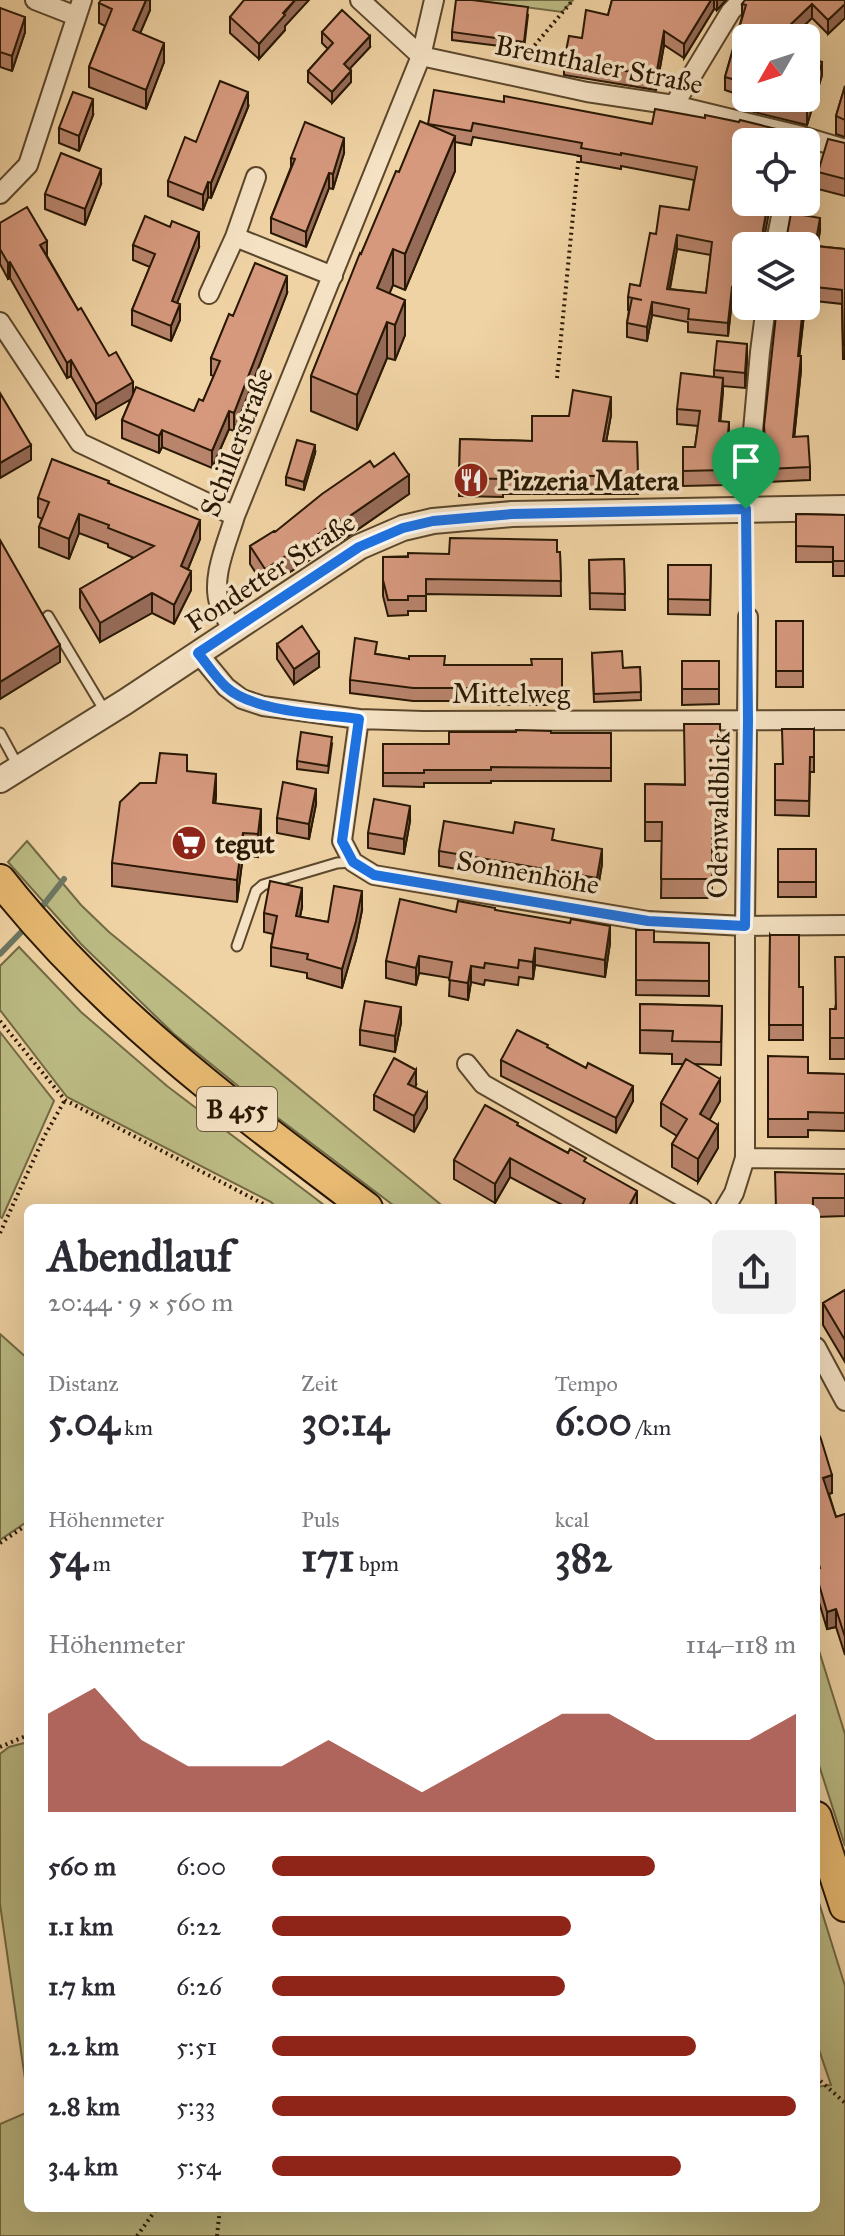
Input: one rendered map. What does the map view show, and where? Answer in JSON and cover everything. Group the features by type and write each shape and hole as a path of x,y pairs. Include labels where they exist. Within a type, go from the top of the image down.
{"main road":[{"name":"B 455","path":"0,880 61,951 112,1003 199,1079 362,1204"},
{"path":"820,1829 845,1906"}],"street":[{"path":"0,194 28,165 79,8 35,0"},
{"name":"Bremthaler Straße","path":"360,0 421,56 587,92 674,105 760,128"},
{"name":"Schillerstraße","path":"233,630 221,609 217,594 235,516 421,56 434,0"},
{"path":"674,105 731,11 742,0"},
{"name":"Bremthaler Straße","path":"820,143 845,149"},
{"path":"209,294 235,237 256,177"},
{"path":"235,237 333,276"},
{"path":"746,509 764,320"},
{"path":"3,333 80,443 235,516"},
{"name":"Fondetter Straße","path":"10,774 359,547 403,528 433,521 512,514 845,508"},
{"name":"Odenwaldblick","path":"727,1204 745,1158 748,617"},
{"name":"Mittelweg","path":"198,653 226,687 242,699 263,706 359,719 845,720"},
{"path":"353,862 342,841 359,719"},
{"name":"Sonnenhöhe","path":"353,862 374,875 648,921 745,926 845,925"},
{"path":"467,1064 483,1084 695,1204"},
{"path":"745,1158 845,1159"},
{"path":"820,1354 845,1401"}],"lane":[{"path":"48,616 106,713"},
{"path":"0,733 10,774"},
{"path":"237,946 256,891 263,885 337,863 353,862"}],"path":[{"path":"517,78 534,46 573,0"},
{"path":"557,378 579,151"},
{"path":"746,509 748,617"},
{"path":"0,1021 65,1100 263,1204"},
{"path":"0,1233 45,1135 65,1100"},
{"path":"0,1543 24,1527"},
{"path":"0,1747 24,1737"},
{"path":"820,2081 845,2103"},
{"path":"137,2236 154,2212"},
{"path":"217,2236 220,2212"}],"shaded area":[{"path":"472,0 573,0 562,12"},
{"path":"27,841 81,905 109,932 440,1204 392,1204 274,1115 174,1034 81,944 8,862"},
{"path":"19,947 81,1012 167,1086 323,1204 273,1204 67,1097 0,1010 0,966"},
{"path":"0,1032 54,1101 2,1218 0,1217"},
{"path":"0,1334 24,1355 24,1524 0,1540"},
{"path":"820,1654 845,1734 845,1846 820,1768"},
{"path":"24,1743 24,2072 0,1904 0,1754 9,1747"},
{"path":"820,1906 845,1986 845,2236 0,2236 0,2124 24,2114 24,2212 820,2212 820,2086 831,2085 820,2053"}],"building":[{"path":"101,0 146,0 133,30 164,43 146,90 89,67 112,9 99,3"},
{"path":"244,0 295,0 259,44 230,17"},
{"path":"456,0 528,7 524,42 452,32"},
{"path":"612,0 711,0 684,44 664,31 656,76 564,61 569,36 582,38 586,10 608,15"},
{"path":"745,0 845,0 845,4 828,20 812,4 791,24 740,24 746,5 742,4"},
{"path":"0,8 25,17 12,56 0,52"},
{"path":"342,10 370,36 344,64 351,71 332,92 308,71 333,43 322,32"},
{"path":"732,53 732,79 725,77"},
{"path":"220,81 248,92 211,183 208,182 203,195 168,181 185,137 196,142"},
{"path":"845,86 845,120 836,116"},
{"path":"434,90 504,102 504,96 652,124 655,109 705,118 705,115 740,120 773,128 732,128 732,216 766,216 763,232 732,232 732,287 728,323 688,319 689,309 652,302 647,327 627,323 632,298 642,300 628,297 630,284 640,286 650,233 656,234 660,206 689,210 697,167 581,148 582,143 473,123 471,131 428,124","holes":["677,235 712,242 706,293 667,289"]},
{"path":"73,92 93,99 79,136 59,128"},
{"path":"420,121 455,136 405,254 393,249 377,288 405,300 395,325 387,322 357,395 311,376 360,253"},
{"path":"305,122 344,138 333,174 329,173 306,232 271,218 295,159 291,158"},
{"path":"828,139 845,143 845,179 820,173"},
{"path":"61,153 101,169 85,209 45,194"},
{"path":"27,207 47,241 40,245 78,310 81,308 109,356 116,352 133,382 96,404 71,360 67,363 0,249 0,223"},
{"path":"145,216 170,227 172,221 199,232 172,301 180,304 171,326 132,310 155,254 133,245"},
{"path":"790,216 820,218 818,232 788,232"},
{"path":"820,246 845,249 845,345 843,345 842,290 820,288"},
{"path":"255,263 287,276 234,413 229,411 212,451 162,430 159,436 122,420 136,387 194,411 199,399 203,401 220,361 211,358"},
{"path":"775,320 802,320 793,437 808,436 810,467 767,469 764,426"},
{"path":"717,341 747,344 745,373 714,370"},
{"path":"681,373 723,378 719,421 729,422 725,470 683,471 683,447 695,447 700,411 677,409"},
{"path":"573,390 611,397 603,441 637,442 638,476 459,478 460,439 532,441 532,416 569,416"},
{"path":"0,393 31,445 0,463"},
{"path":"297,440 315,445 304,482 286,477"},
{"path":"394,453 409,475 265,569 250,546 275,532 370,461 374,467"},
{"path":"52,459 200,520 181,566 191,571 174,605 152,593 100,623 80,589 154,546 79,514 69,539 39,527 49,502 38,498"},
{"path":"796,514 845,515 845,561 833,561 833,547 796,546"},
{"path":"450,538 557,540 561,581 426,579 426,596 388,600 383,580 383,557 408,557 408,553 449,554"},
{"path":"0,540 60,645 0,682"},
{"path":"624,559 625,594 590,593 589,560"},
{"path":"668,565 711,565 710,600 668,599"},
{"path":"776,621 803,621 803,671 776,671"},
{"path":"302,626 319,652 294,669 277,644"},
{"path":"355,638 377,642 375,654 409,659 409,656 445,656 444,665 532,665 531,659 562,659 562,692 474,692 474,688 413,688 350,680"},
{"path":"622,651 623,668 640,667 641,692 594,694 592,653"},
{"path":"682,661 719,661 719,689 682,689"},
{"path":"684,724 720,724 721,785 726,785 726,823 712,823 712,879 661,879 662,822 645,822 645,784 685,785"},
{"path":"782,729 814,729 809,801 775,800 775,764 783,764"},
{"path":"516,730 611,733 611,768 491,767 491,770 383,773 383,744 449,744 449,732"},
{"path":"301,732 332,737 328,766 297,761"},
{"name":"tegut","path":"160,753 187,755 187,771 216,774 213,803 261,809 258,834 243,833 237,880 112,863 120,802 140,783 156,783"},
{"path":"283,782 316,789 309,824 277,818"},
{"path":"374,799 410,806 404,839 368,833"},
{"path":"444,821 513,833 515,822 554,829 552,840 602,849 597,878 439,851"},
{"path":"778,849 816,849 816,882 778,882"},
{"path":"270,881 302,888 296,916 328,922 334,886 362,891 342,969 307,959 308,954 271,947 277,916 264,913"},
{"path":"400,899 456,912 458,901 570,923 571,919 610,926 605,960 535,948 533,962 519,960 518,968 485,963 484,968 471,966 468,983 449,980 452,962 419,956 416,968 386,961"},
{"path":"636,930 654,930 654,942 709,943 709,981 636,980"},
{"path":"770,935 799,935 803,1025 769,1025"},
{"path":"835,957 845,957 845,1038 830,1038 830,1009 836,1009"},
{"path":"365,1001 401,1007 395,1036 360,1030"},
{"path":"640,1004 722,1006 721,1042 672,1041 673,1031 640,1030"},
{"path":"517,1030 586,1068 588,1063 633,1086 616,1118 501,1060"},
{"path":"768,1056 808,1057 808,1073 845,1074 845,1113 808,1112 808,1119 768,1119"},
{"path":"394,1058 416,1070 408,1084 427,1093 414,1116 374,1095"},
{"path":"686,1059 720,1079 700,1114 718,1125 698,1159 672,1144 687,1119 661,1103"},
{"path":"485,1105 568,1153 570,1149 586,1158 584,1161 637,1191 630,1204 583,1204 585,1199 510,1158 495,1184 454,1160"},
{"path":"775,1172 845,1174 845,1198 813,1198 813,1204 776,1204"},
{"path":"845,1290 845,1340 823,1303"},
{"path":"820,1437 832,1475 823,1478 836,1517 845,1514 845,1637 836,1609 827,1612 820,1588"}],"waterway":[{"path":"37,913 64,879"},
{"path":"0,954 28,925"}],"place":[{"name":"Pizzeria Matera","path":"471,480"},
{"name":"tegut","path":"189,843"}],"route":[{"path":"746,509 748,721 745,926 648,921 374,875 353,862 342,841 359,719 263,706 242,699 226,687 198,653 359,547 403,528 433,521 512,514 746,509"}]}
